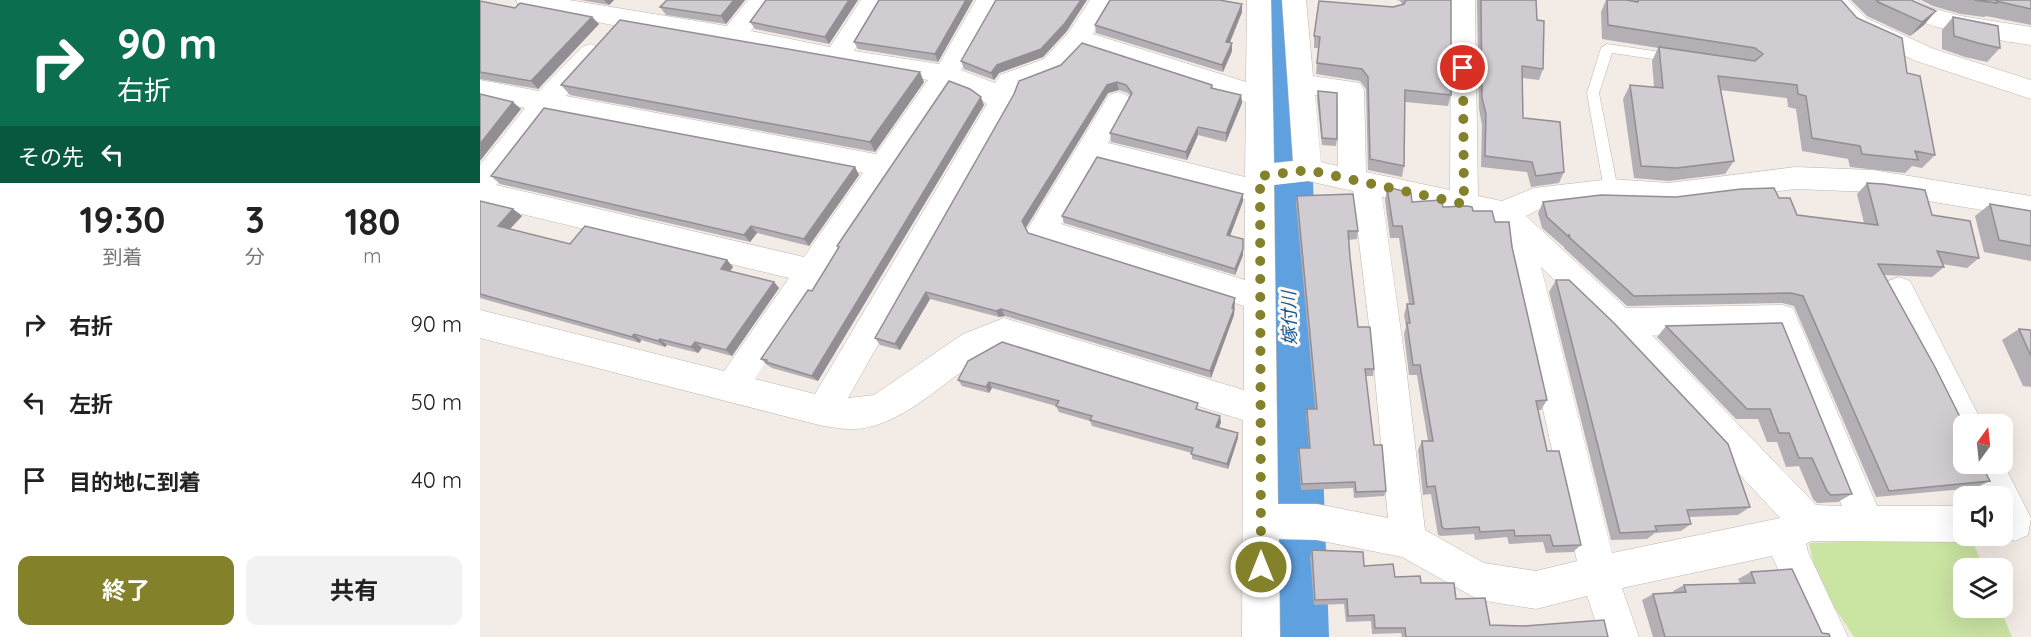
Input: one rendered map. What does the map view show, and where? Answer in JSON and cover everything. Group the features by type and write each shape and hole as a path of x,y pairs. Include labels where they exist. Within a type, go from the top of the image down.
{"street":[{"path":"528,0 630,9 733,36 837,57 946,74 983,88 1002,101"},
{"path":"733,36 761,0"},
{"path":"837,57 873,0"},
{"path":"730,388 946,74 988,0"},
{"path":"823,411 1002,101 1009,82 1053,65 1078,38 1102,0"},
{"path":"1259,0 1261,637"},
{"path":"1463,0 1464,204"},
{"path":"1834,0 1857,24 1915,51 2031,90"},
{"path":"1899,0 1905,7 1925,14 2031,36"},
{"path":"1302,1 1301,84 1308,170"},
{"path":"480,185 546,102 630,9"},
{"path":"1078,38 1259,96"},
{"path":"1301,84 1351,90 1359,181 1390,367 1408,540"},
{"path":"480,89 883,166"},
{"path":"1118,102 1042,230 1260,298"},
{"path":"1090,149 1260,184 1308,170 1464,204 1512,221 1619,322 1797,529"},
{"path":"1512,221 1534,199 1611,190 1669,194 1795,178 1873,181 2031,207"},
{"path":"480,193 811,271"},
{"path":"1512,221 1527,269 1599,574 1620,637"},
{"path":"1899,290 1961,414"},
{"path":"1619,322 1782,318 1867,524"},
{"path":"480,324 823,411 855,414 881,410 974,344 1004,332 1261,410"},
{"path":"1261,520 1317,522 1408,540 1479,581 1536,590 1797,529 1867,524 1953,524"},
{"path":"1797,529 1791,556 1829,637"}],"lane":[{"path":"1611,190 1593,93 1607,48 1688,60"}],"green space":[{"path":"1953,539 1953,546 1974,546 1980,558 1953,558 1953,618 2004,618 2012,637 1854,637 1817,581 1809,543"}],"building":[{"path":"667,0 734,0 721,16 660,7"},
{"path":"766,0 849,0 825,37 750,22"},
{"path":"879,0 966,0 935,54 854,42"},
{"path":"996,0 1081,0 1065,23 1041,49 997,65 991,73 961,61"},
{"path":"1110,0 1219,0 1242,4 1226,42 1232,43 1222,65 1095,25"},
{"path":"1406,0 1451,0 1451,95 1405,90 1404,166 1370,159 1368,77 1362,69 1317,63 1320,37 1314,36 1319,1 1393,7 1404,4"},
{"path":"1481,0 1536,0 1537,20 1544,21 1543,69 1522,66 1523,118 1560,122 1564,172 1536,176 1532,162 1485,156 1486,114 1482,98"},
{"path":"1607,0 1638,2 1638,0 1841,0 1857,18 1902,38 1907,73 1920,76 1935,155 1915,151 1918,160 1862,154 1860,146 1812,138 1806,96 1798,94 1797,85 1718,76 1734,161 1677,168 1641,166 1630,85 1663,88 1659,47 1755,61 1763,54 1755,48 1608,25"},
{"path":"1876,0 1911,0 1936,11 1922,22"},
{"path":"1974,0 2031,0 2031,9 1996,1 1997,3"},
{"path":"480,1 515,8 520,3 592,17 531,81 480,72"},
{"path":"1953,17 1998,26 2000,48 1954,36"},
{"path":"620,20 920,72 870,142 561,85"},
{"path":"1082,43 1212,85 1211,88 1241,95 1226,133 1198,127 1186,152 1110,133 1132,93 1126,85 1117,82 1107,85 1022,221 1028,233 1235,298 1232,308 1234,309 1210,371 1001,309 996,311 926,292 895,344 875,338 1014,94 1019,81 1061,65"},
{"path":"949,81 970,89 981,97 812,376 761,359 808,290 812,291 839,247 837,246"},
{"path":"1318,91 1337,93 1337,139 1322,138"},
{"path":"480,94 513,102 480,144"},
{"path":"544,108 855,167 804,239 751,226 744,235 491,176"},
{"path":"1097,157 1243,194 1227,235 1243,239 1243,249 1235,269 1062,216"},
{"path":"1867,183 1925,190 1932,215 1970,221 1979,258 1937,251 1944,267 1878,264 1958,414 1953,414 1953,474 1986,474 1990,481 1889,491 1803,296 1791,293 1634,296 1570,238 1569,234 1569,237 1547,217 1543,202 1601,195 1676,197 1741,189 1774,188 1779,198 1790,198 1797,215 1878,225"},
{"path":"1387,187 1411,193 1412,202 1441,200 1443,207 1467,206 1472,207 1473,211 1492,211 1495,222 1509,222 1512,247 1547,400 1536,401 1547,451 1559,451 1581,545 1553,546 1550,535 1515,536 1514,530 1480,532 1479,527 1445,529 1442,527 1435,486 1427,487 1422,441 1433,441 1420,365 1413,365 1407,323 1410,323 1407,304 1414,304 1402,226 1393,226"},
{"path":"1353,194 1358,231 1348,231 1350,257 1358,327 1370,327 1374,369 1365,369 1374,445 1382,445 1386,491 1356,492 1355,482 1302,484 1299,448 1310,448 1307,409 1317,409 1297,196"},
{"path":"480,201 513,209 498,226 570,244 585,226 727,260 721,269 774,282 726,350 695,342 691,347 634,334 632,337 480,294"},
{"path":"1990,204 2031,211 2031,246 1999,240"},
{"path":"1556,280 1569,280 1614,323 1728,444 1750,507 1687,510 1691,524 1655,526 1657,531 1620,533"},
{"path":"1782,323 1852,494 1831,495 1812,458 1799,458 1789,433 1779,433 1770,409 1747,409 1666,326"},
{"path":"2019,329 2031,330 2031,356"},
{"path":"1002,342 1198,403 1196,409 1220,416 1216,427 1238,433 1227,464 1191,454 1193,448 1090,420 1092,416 1056,406 1059,401 989,382 986,387 958,380 968,361"},
{"path":"1312,550 1363,552 1364,566 1393,564 1395,577 1420,576 1421,583 1454,583 1456,599 1485,598 1490,625 1523,626 1604,620 1608,637 1406,637 1405,628 1375,628 1374,615 1348,616 1347,599 1315,600"},
{"path":"1792,569 1822,633 1829,634 1830,637 1665,637 1653,594 1686,592 1684,585 1755,583 1751,572"}],"waterway":[{"name":"嫁付川","path":"1275,0 1287,181 1294,637"}],"route":[{"path":"1261,567 1260,176 1308,170 1464,204 1463,68"}]}
